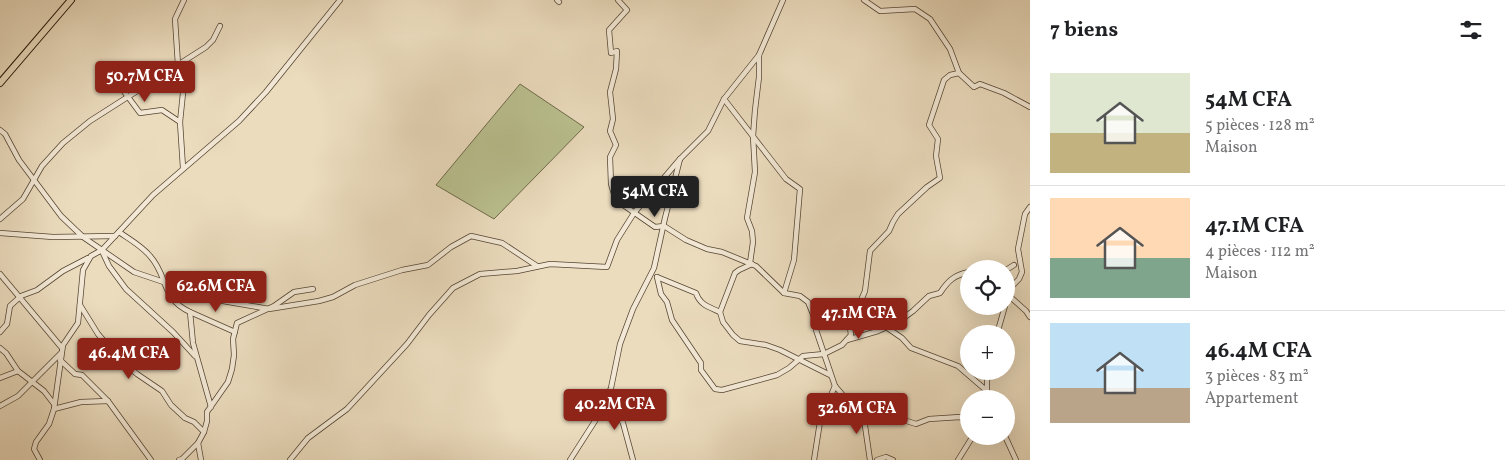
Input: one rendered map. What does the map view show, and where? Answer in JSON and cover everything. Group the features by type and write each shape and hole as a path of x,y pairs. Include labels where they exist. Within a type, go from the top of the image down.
{"main road":[{"path":"0,83 68,1"}],"street":[{"path":"183,168 180,122 183,93 178,65 175,19 184,0"},
{"path":"0,332 7,324 10,306 19,297 37,290 63,271 83,262 102,250 153,195 244,115 266,92 340,0"},
{"path":"618,0 631,10"},
{"path":"618,0 627,10 609,30 611,53 616,51 616,70 610,92 613,118 610,131 616,145 610,157 611,184 616,200 656,227 664,226 686,240 751,264 784,293 800,296 808,302 835,386 864,419 870,460"},
{"path":"864,0 880,11 915,9 930,19 950,49 959,73 974,87 980,84 1004,93 1030,107"},
{"path":"290,460 308,438 347,409 407,344 429,315 454,288 480,274 517,272 550,264 607,267 617,240 634,213 680,159 708,131 724,99 759,55 782,1"},
{"path":"0,219 24,199 42,166 63,143 90,121 206,48 213,40 220,26"},
{"path":"751,264 753,242 752,231 747,218 755,172 753,136 754,110 759,77 759,55"},
{"path":"657,277 661,294 667,302 672,320 701,364 701,370 715,389 722,390 777,375 800,360 802,356 824,354 842,345 851,335 850,320 865,291 870,251 889,231 898,214 927,186 940,178 936,156 938,139 929,125 944,80 950,75 959,73"},
{"path":"111,74 140,114 162,110 180,122"},
{"path":"724,99 786,179 800,189 794,260 784,293"},
{"path":"0,130 5,134 19,160 61,216 83,237 134,272 217,300 269,309 319,301 333,297 355,285 402,270 428,265 451,247 471,236 502,243 537,266"},
{"path":"570,460 602,410 611,388 620,344 633,309 654,268 680,159"},
{"path":"1015,284 1022,272 1018,249 1025,214 1030,207"},
{"path":"0,233 32,237 83,237 117,234 150,256 157,266 169,295 177,306 235,332"},
{"path":"102,250 109,266 126,289 173,332 196,358"},
{"path":"40,460 34,449 36,442 49,424 54,406 62,345 78,323 83,270 91,256"},
{"path":"751,264 735,273 720,312 723,322 740,341 766,345 780,350 830,374"},
{"path":"0,274 62,350"},
{"path":"846,341 898,322 929,296 940,293 948,281 960,274"},
{"path":"651,275 696,293 702,304 720,312"},
{"path":"179,460 198,443 208,421 208,412 228,382 232,369 234,355 233,338 237,322 269,309 294,292 314,288"},
{"path":"1015,301 1030,317"},
{"path":"80,304 98,334 120,360 162,391 171,405 204,432"},
{"path":"190,312 196,358 211,407"},
{"path":"886,327 902,338 911,348 958,366 986,390"},
{"path":"0,348 6,353 18,371 44,391 54,406"},
{"path":"0,406 18,396 62,350"},
{"path":"60,360 75,374 82,375 108,401 151,460"},
{"path":"0,378 18,371"},
{"path":"814,460 822,409 828,402 835,386"},
{"path":"607,397 623,423 633,460"},
{"path":"54,406 108,401"},
{"path":"852,406 873,410 916,424 929,419 960,418"},
{"path":"198,443 201,460"},
{"path":"958,460 967,445"},
{"path":"1009,445 1016,460"},
{"path":"876,460 886,457 893,460"}],"green space":[{"path":"520,84 584,127 494,219 436,185"}]}
